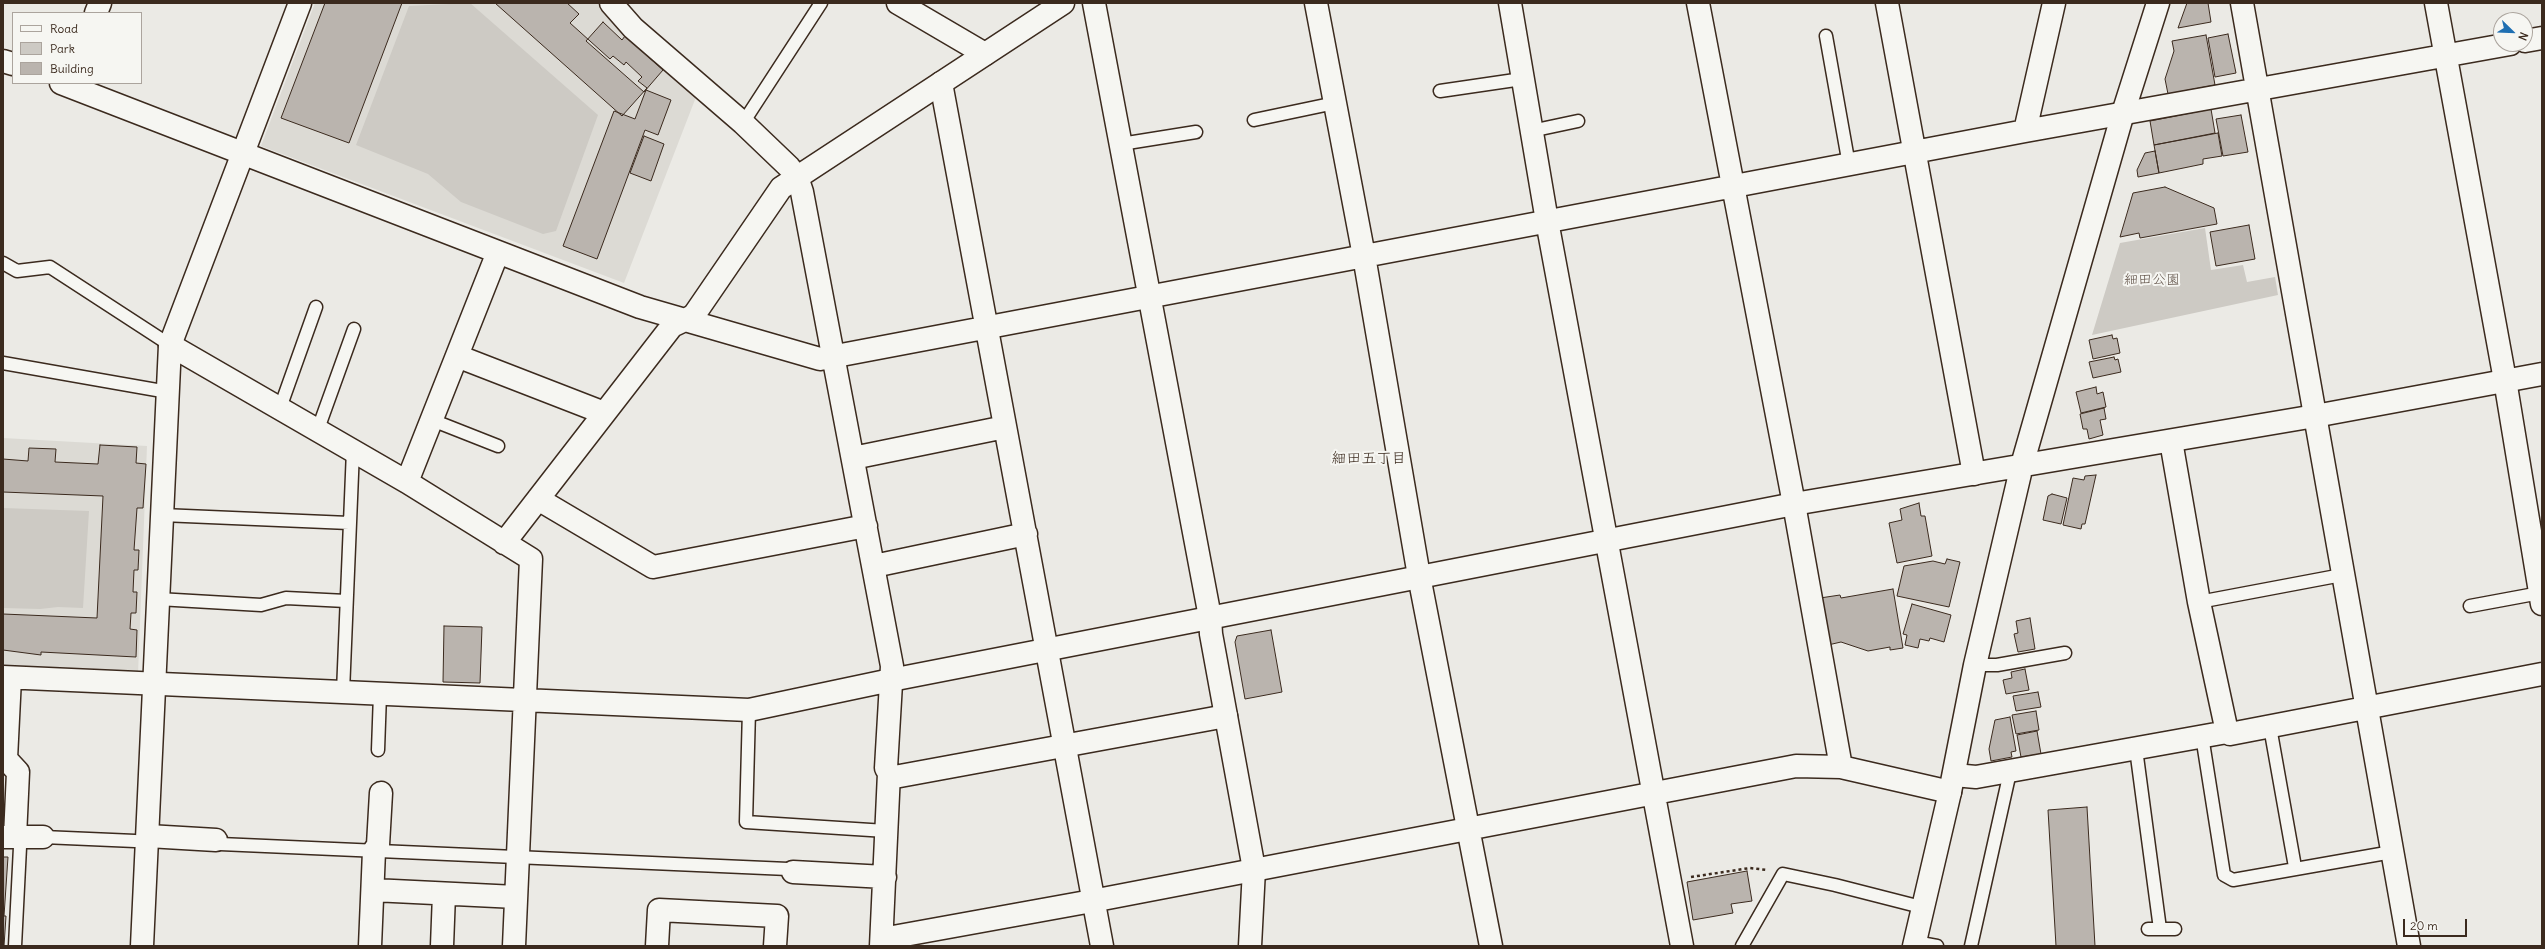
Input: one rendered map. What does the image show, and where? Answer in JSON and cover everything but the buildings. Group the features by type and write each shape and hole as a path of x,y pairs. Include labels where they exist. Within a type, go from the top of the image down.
{"street":[{"path":"142,946 142,838 155,684 170,346 300,3"},
{"path":"611,3 633,28 743,123 797,177 874,566 892,666 886,768 889,778 882,943 1254,869 1469,830 1796,766 1840,767 1952,784 1971,778 2202,736 2227,732 2230,734 2270,727 2542,674"},
{"path":"898,3 985,54"},
{"path":"504,543 672,326 689,318 781,188 1063,3"},
{"path":"1094,3 1210,617 1211,634 1254,869 1250,946"},
{"path":"1316,3 1364,256 1419,576 1491,946"},
{"path":"1510,3 1547,221 1608,541 1682,946"},
{"path":"1698,3 1732,187 1794,504 1840,767"},
{"path":"1887,3 1974,474"},
{"path":"2025,132 2054,3"},
{"path":"1915,944 1925,908 1952,784 1975,665 2022,465 2123,113 2158,3"},
{"path":"2242,3 2342,575 2409,946"},
{"path":"2436,3 2505,380 2541,598"},
{"path":"66,84 640,307 689,318 820,359 2123,113 2493,47"},
{"path":"940,83 1048,650 1092,901 1102,946"},
{"path":"407,482 498,252"},
{"path":"170,346 318,429 531,559 514,946"},
{"path":"457,356 604,413"},
{"path":"42,837 9,837 18,772 6,759 7,677 343,692 525,702 749,710 891,680 1210,617 1794,504 2315,416 2542,374"},
{"path":"853,458 1005,427"},
{"path":"2170,441 2199,602 2227,732"},
{"path":"538,499 653,567 866,526"},
{"path":"874,566 1026,534"},
{"path":"889,778 1226,716"},
{"path":"370,946 374,851 378,845 381,793"},
{"path":"142,838 216,840"},
{"path":"792,872 884,877"},
{"path":"373,890 516,897"},
{"path":"442,946 444,894"},
{"path":"657,946 659,910 776,916 775,946"}],"lane":[{"path":"743,123 821,3"},
{"path":"1826,36 1849,165"},
{"path":"1440,90 1522,79"},
{"path":"1254,120 1335,103"},
{"path":"1531,131 1578,121"},
{"path":"1121,144 1196,132"},
{"path":"3,263 17,271 50,267 170,346"},
{"path":"280,408 316,307"},
{"path":"318,429 354,328"},
{"path":"3,362 168,392"},
{"path":"432,420 498,446"},
{"path":"343,692 353,450"},
{"path":"162,515 349,523"},
{"path":"2199,602 2342,575"},
{"path":"158,599 261,605 286,598 346,601"},
{"path":"2470,606 2541,598"},
{"path":"1975,665 1997,665 2065,653"},
{"path":"378,750 380,694"},
{"path":"749,710 746,822 886,831"},
{"path":"2270,727 2295,868"},
{"path":"2202,736 2224,875 2233,880 2392,852"},
{"path":"2136,749 2160,929"},
{"path":"1971,946 2010,772"},
{"path":"9,837 20,847 15,946"},
{"path":"42,837 142,838"},
{"path":"216,840 220,844 788,869 792,872"},
{"path":"1742,946 1783,874 1835,884 1925,908"},
{"path":"2148,929 2175,928"},
{"path":"1915,944 1937,946"}],"path":[{"path":"1671,880 1750,868 1783,874"}],"shaded area":[{"path":"315,3 600,3 696,97 624,283 261,146"},
{"path":"3,438 147,446 138,674 3,668"}],"green space":[{"path":"470,3 598,115 556,231 543,234 461,202 428,174 356,145 409,6"},
{"name":"細田公園","path":"2205,228 2211,270 2243,265 2247,282 2275,277 2278,295 2092,335 2120,243"},
{"path":"3,508 89,511 83,608 3,608"}],"district":[{"name":"細田五丁目","path":"1369,459"}]}
